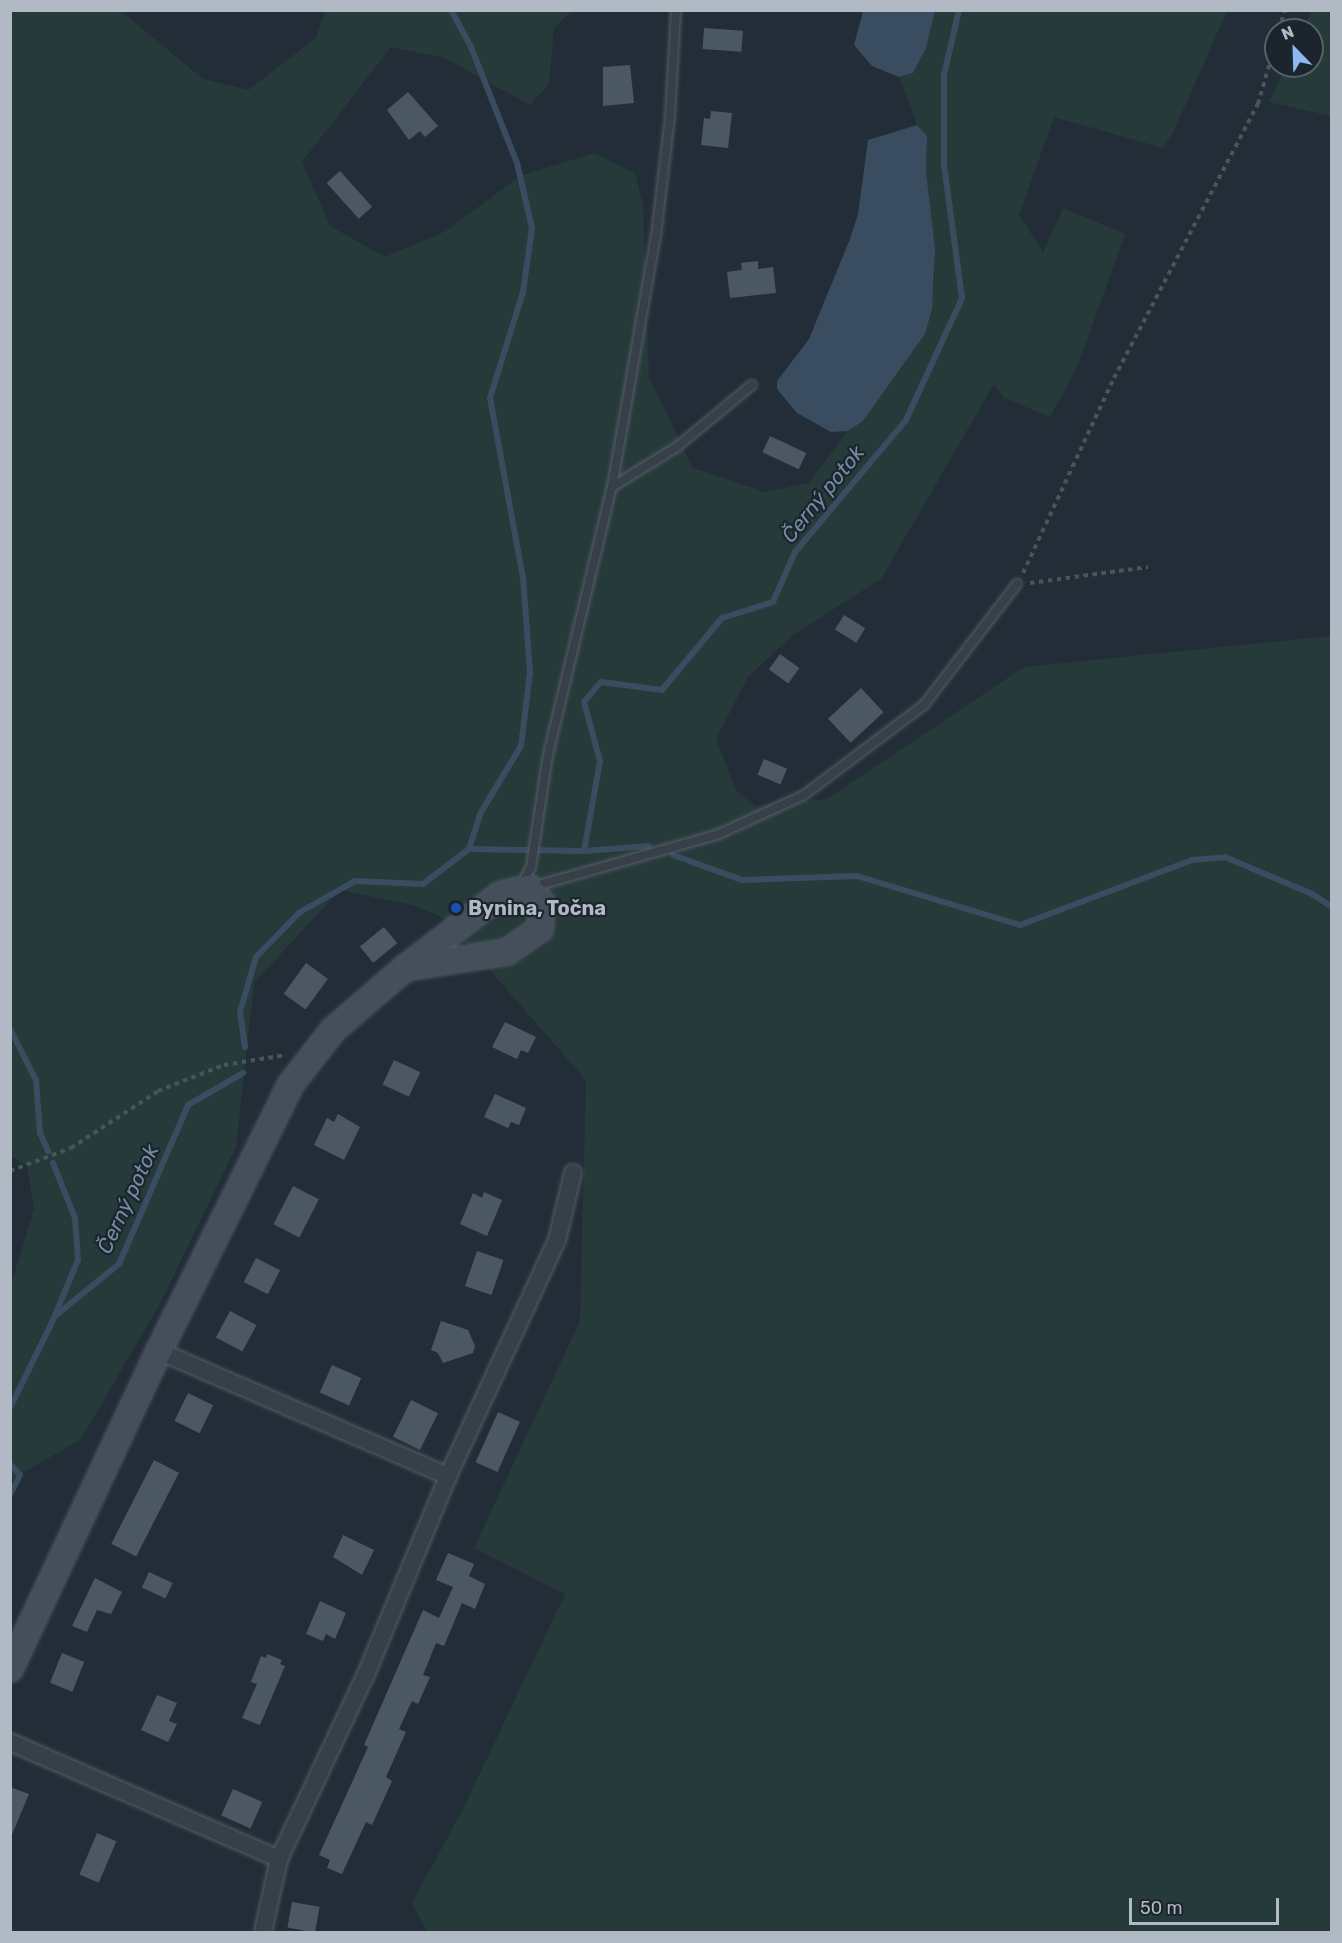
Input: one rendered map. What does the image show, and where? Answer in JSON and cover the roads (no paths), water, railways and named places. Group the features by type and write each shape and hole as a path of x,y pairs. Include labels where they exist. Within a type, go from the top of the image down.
{"street":[{"path":"10,1669 159,1351 291,1084 333,1030 405,968 500,895 524,889 542,903 540,929 507,952 405,968"},
{"path":"263,1932 279,1858 367,1672 448,1476 557,1240 573,1173"},
{"path":"159,1351 448,1476"},
{"path":"10,1742 279,1858"}],"lane":[{"path":"524,889 532,859 548,755 612,488 656,236 670,117 676,10"},
{"path":"612,488 678,446 752,385"},
{"path":"524,889 719,834 804,795 924,705 1017,584"}],"water":[{"path":"863,11 935,11 926,48 913,73 899,77 872,66 854,45"},
{"path":"917,125 927,136 926,172 935,249 932,309 925,334 863,421 848,431 831,432 797,413 777,389 777,381 809,339 850,239 858,214 868,140"}],"waterway":[{"path":"451,10 471,47 517,163 532,228 523,292 490,398 523,577 530,672 521,746 481,812 469,849"},
{"name":"Černý potok","path":"245,1047 240,1012 256,957 300,912 355,881 423,884 469,849 584,851 600,761 584,702 601,682 662,690 722,618 773,602 795,552 906,420 962,298 944,164 944,75 959,10"},
{"path":"584,851 649,846"},
{"path":"673,855 742,880 857,876 1020,925 1192,860 1225,857 1312,894 1332,907"},
{"path":"10,1029 36,1080 40,1133 48,1151"},
{"name":"Černý potok","path":"10,1408 55,1316 119,1264 188,1105 243,1073"},
{"path":"53,1163 75,1218 78,1260 55,1315"},
{"name":"Černý potok","path":"10,1464 20,1475 10,1495"}],"place":[{"name":"Bynina, Točna","path":"456,908"}]}
